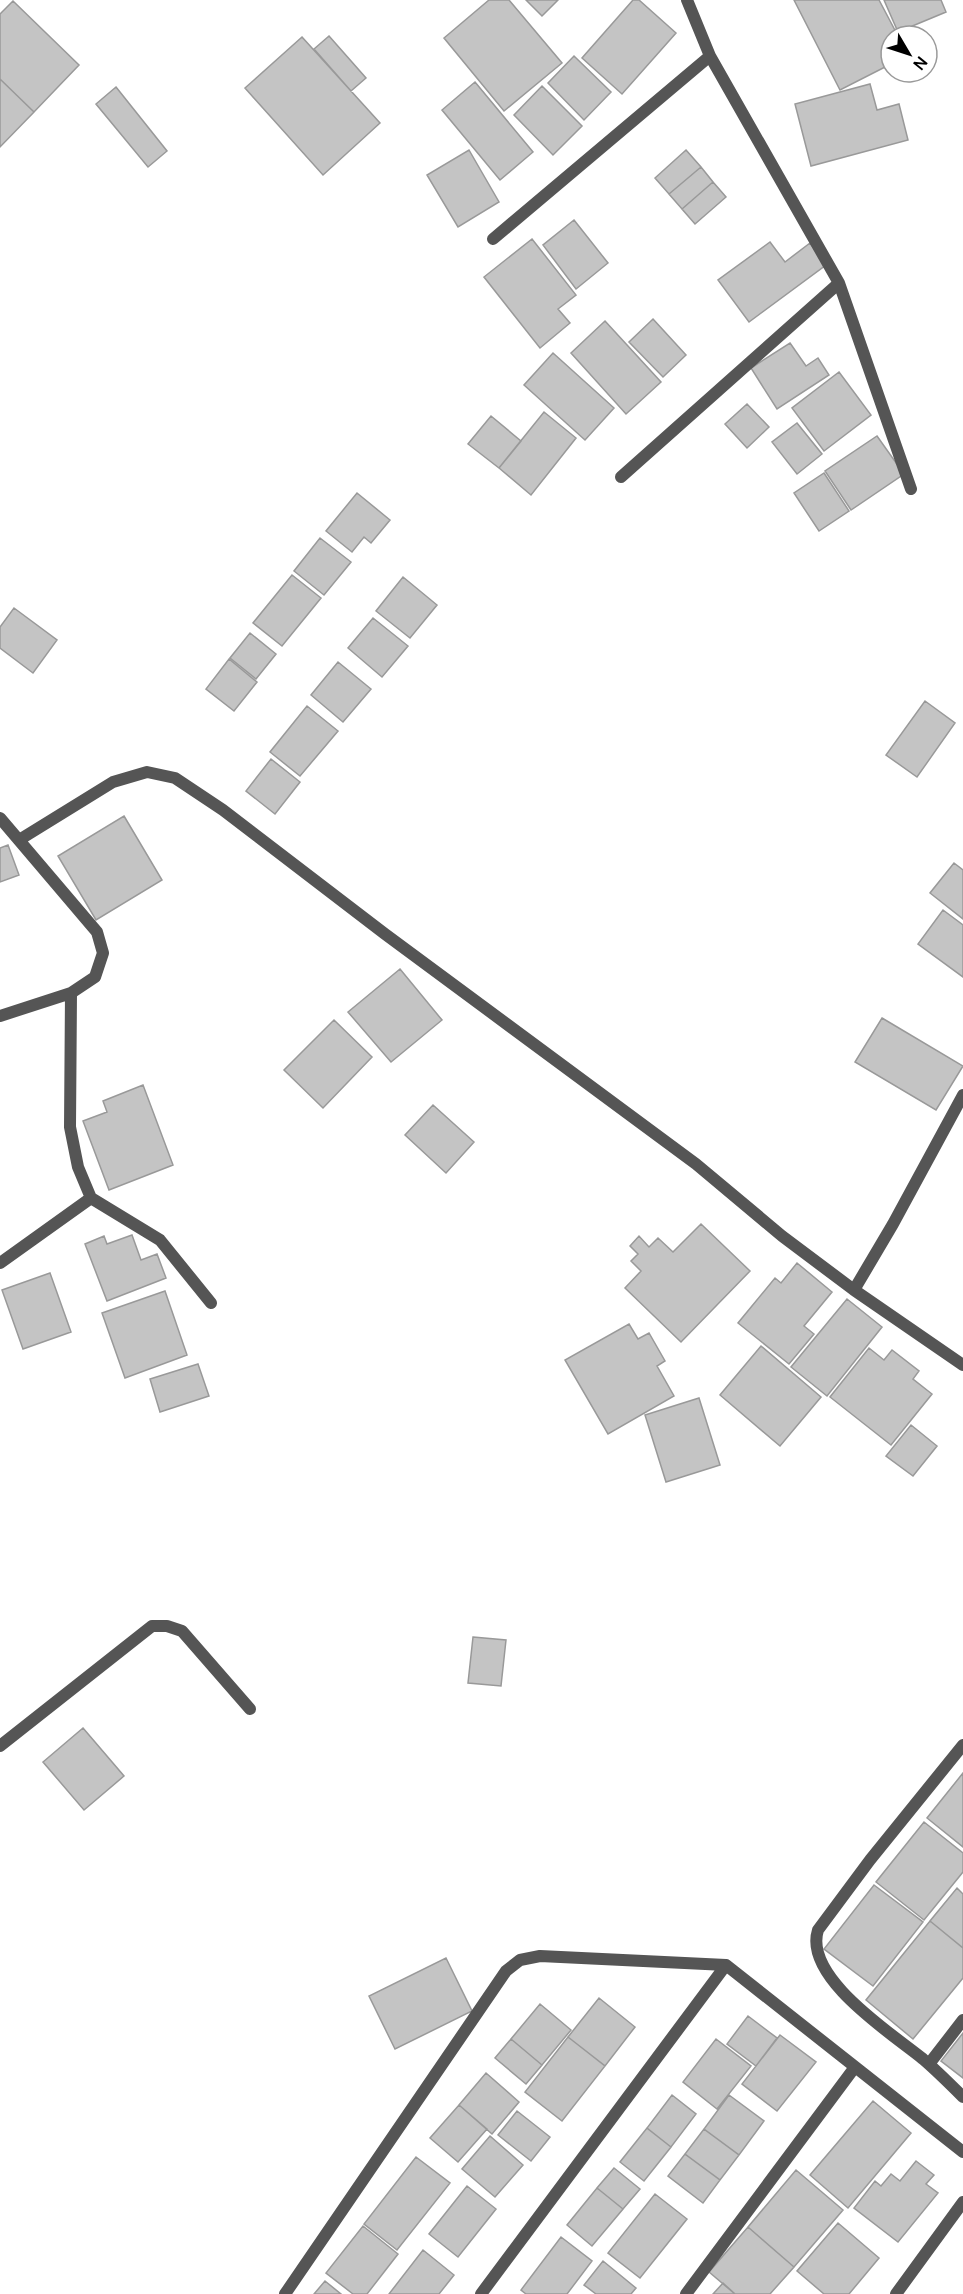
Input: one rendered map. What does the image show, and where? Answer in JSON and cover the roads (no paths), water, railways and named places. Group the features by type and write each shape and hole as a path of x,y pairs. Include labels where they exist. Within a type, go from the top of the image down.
{"street":[{"path":"687,0 710,56 839,283 911,489"},
{"path":"494,239 710,56"},
{"path":"621,477 839,283"},
{"path":"19,840 113,782 147,772 174,778 223,810 385,934 696,1164 782,1236 854,1290 963,1365"},
{"path":"0,818 97,932 103,953 95,977 71,993 0,1016"},
{"path":"71,993 70,1127 78,1167 91,1198 160,1240 211,1303"},
{"path":"854,1290 893,1224 963,1095"},
{"path":"0,1263 91,1198"},
{"path":"0,1746 152,1626 167,1626 182,1631 250,1709"},
{"path":"963,1745 870,1860 818,1930 815,1939 821,1963 828,1977 848,1998 929,2064 963,2097"},
{"path":"285,2294 506,1971 520,1960 540,1956 726,1965 963,2152"},
{"path":"481,2294 726,1965"},
{"path":"929,2064 963,2020"},
{"path":"686,2294 855,2067"},
{"path":"896,2294 963,2202"}]}
